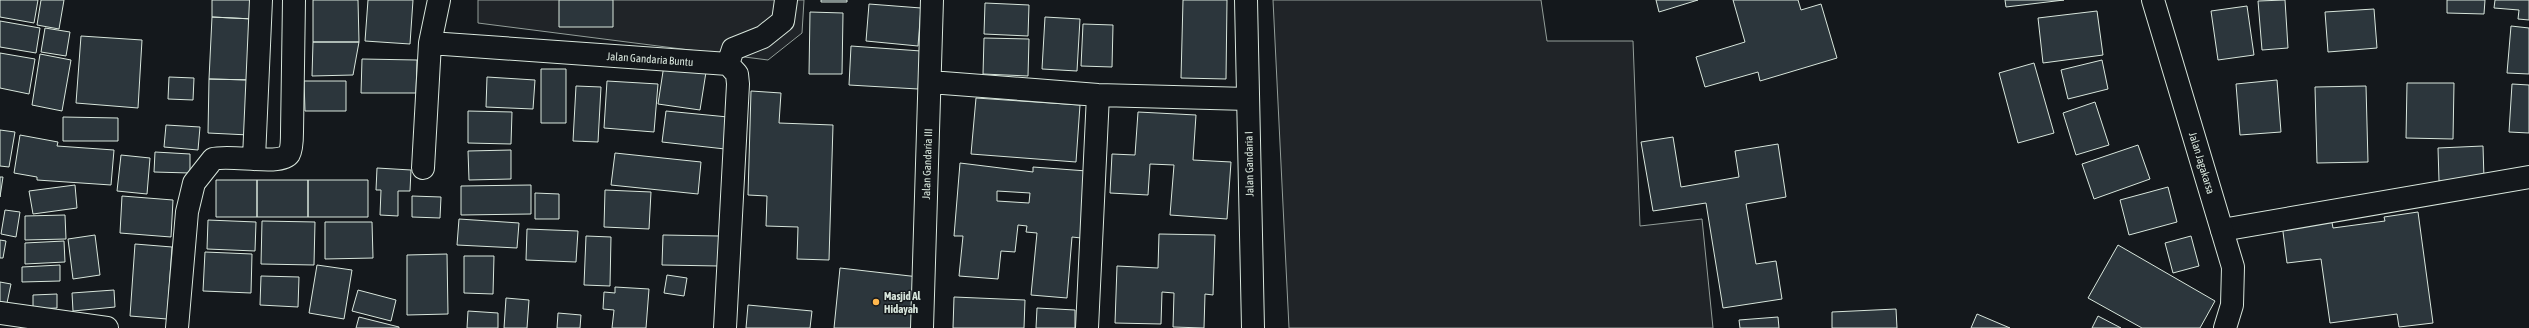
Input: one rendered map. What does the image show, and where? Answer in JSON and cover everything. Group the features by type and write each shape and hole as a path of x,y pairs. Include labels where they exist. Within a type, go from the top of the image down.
{"street":[{"path":"254,158 261,0"},
{"path":"178,328 187,212 194,183 213,159 254,158 279,160 285,158 290,152 292,132 294,0"},
{"path":"423,168 430,42 438,0"},
{"path":"725,328 738,84 737,74 728,64 733,49 763,37 784,21 786,0"},
{"name":"Jalan Gandaria III","path":"922,328 932,0"},
{"name":"Jalan Gandaria I","path":"1246,0 1253,328"},
{"name":"Jalan Jagakarsa","path":"2153,0 2233,267 2232,305 2226,328"},
{"name":"Jalan Gandaria Buntu","path":"430,42 728,64"},
{"path":"930,82 1098,95 1248,99"},
{"path":"1087,328 1098,95"},
{"path":"2222,230 2529,177"},
{"path":"0,313 66,325 107,328"}],"shaded area":[{"path":"478,0 804,0 802,33 768,60 478,23"},
{"path":"1273,0 1541,0 1547,41 1633,41 1640,226 1702,219 1713,328 1289,328"}],"building":[{"path":"0,0 38,0 34,23 0,17"},
{"path":"41,0 64,0 59,29 37,25"},
{"path":"212,0 254,0 253,19 212,17"},
{"path":"313,0 358,0 359,42 313,42"},
{"path":"368,0 413,0 410,44 365,41"},
{"path":"559,0 613,0 613,27 559,27"},
{"path":"821,0 847,0 847,2 821,2"},
{"path":"1183,0 1227,0 1226,79 1181,78"},
{"path":"1656,0 1698,0 1659,12"},
{"path":"1733,0 1798,0 1801,10 1821,4 1837,58 1760,81 1758,72 1705,87 1696,57 1745,42"},
{"path":"2005,0 2064,0 2006,7"},
{"path":"2285,0 2288,48 2262,50 2258,1"},
{"path":"2447,0 2485,0 2484,14 2447,13"},
{"path":"2495,0 2529,0 2529,20 2518,19 2519,10 2494,8"},
{"path":"985,3 1029,5 1028,36 984,34"},
{"path":"869,4 921,8 918,46 866,41"},
{"path":"2247,6 2254,55 2218,60 2211,11"},
{"path":"2374,9 2377,48 2328,52 2325,12"},
{"path":"2097,11 2103,55 2043,63 2038,18"},
{"path":"810,12 843,13 842,74 809,74"},
{"path":"212,17 253,19 251,80 209,79"},
{"path":"1045,17 1080,19 1077,71 1042,69"},
{"path":"0,21 40,28 36,53 0,47"},
{"path":"1083,24 1113,25 1112,67 1081,66"},
{"path":"2511,26 2529,28 2529,74 2507,73"},
{"path":"45,28 70,32 66,56 41,52"},
{"path":"81,36 142,40 138,108 76,103"},
{"path":"984,38 1029,39 1028,76 983,74"},
{"path":"313,42 359,42 353,75 312,76"},
{"path":"851,46 921,51 918,89 849,85"},
{"path":"0,53 35,59 29,94 0,88"},
{"path":"40,54 71,60 62,111 32,105"},
{"path":"362,59 417,60 416,93 361,93"},
{"path":"2102,60 2108,89 2068,99 2061,70"},
{"path":"2034,63 2054,133 2018,143 1999,73"},
{"path":"664,65 706,72 700,110 658,104"},
{"path":"541,69 566,69 566,123 541,123"},
{"path":"169,77 194,78 193,100 168,99"},
{"path":"487,77 535,80 533,109 486,107"},
{"path":"209,79 251,80 249,135 208,133"},
{"path":"2277,80 2281,132 2240,135 2236,84"},
{"path":"304,81 346,81 346,111 305,111"},
{"path":"607,81 658,84 654,132 604,128"},
{"path":"2407,83 2454,83 2453,139 2406,138"},
{"path":"2512,84 2529,85 2529,133 2509,132"},
{"path":"576,86 601,87 598,142 573,141"},
{"path":"2366,86 2368,162 2317,163 2315,87"},
{"path":"751,91 781,93 779,123 833,125 829,260 797,259 798,227 766,226 767,196 748,195"},
{"path":"976,98 1080,105 1076,162 971,154"},
{"path":"2095,102 2109,145 2076,155 2063,113"},
{"path":"468,111 512,112 511,144 468,143"},
{"path":"666,111 728,117 725,149 662,142"},
{"path":"1138,112 1196,115 1193,160 1231,162 1227,219 1170,215 1174,165 1150,164 1148,195 1110,193 1112,154 1135,155"},
{"path":"63,117 118,118 118,141 63,141"},
{"path":"166,125 200,127 198,150 164,147"},
{"path":"0,130 15,132 9,167 0,166"},
{"path":"20,135 58,142 57,146 114,150 111,185 37,180 37,177 14,173"},
{"path":"1673,137 1681,187 1739,177 1735,151 1778,144 1786,197 1746,204 1756,264 1776,261 1782,299 1723,308 1706,203 1653,211 1641,142"},
{"path":"2138,145 2150,179 2094,199 2082,164"},
{"path":"2483,146 2484,179 2439,181 2438,148"},
{"path":"511,150 511,179 469,180 468,151"},
{"path":"155,152 190,154 190,173 154,172"},
{"path":"615,153 701,162 698,194 611,185"},
{"path":"121,155 150,158 147,194 117,191"},
{"path":"960,163 1033,172 1033,167 1087,171 1081,238 1072,237 1067,298 1031,295 1037,233 1026,232 1027,226 1018,225 1015,252 1001,251 998,279 959,276 963,236 954,236","holes":["997,191 1030,193 1029,203 997,201"]},
{"path":"377,168 411,170 410,191 398,191 398,216 380,215 381,190 376,190"},
{"path":"0,177 3,177 0,197"},
{"path":"216,180 257,180 257,217 216,217"},
{"path":"257,180 308,180 308,217 257,217"},
{"path":"308,180 368,180 368,217 308,217"},
{"path":"75,185 77,208 33,214 29,191"},
{"path":"531,185 531,214 461,215 461,186"},
{"path":"2168,187 2177,222 2129,235 2120,200"},
{"path":"605,190 651,192 649,229 604,227"},
{"path":"535,193 559,194 559,219 535,219"},
{"path":"122,196 173,200 171,237 120,233"},
{"path":"412,196 441,197 440,218 412,217"},
{"path":"5,210 20,212 16,237 1,234"},
{"path":"2418,212 2433,323 2399,327 2397,314 2330,323 2321,259 2287,263 2282,224 2331,217 2333,228 2385,221 2384,217"},
{"path":"65,215 66,239 25,240 25,216"},
{"path":"459,219 519,223 517,248 457,245"},
{"path":"208,220 256,222 255,251 207,249"},
{"path":"262,221 315,222 314,265 261,264"},
{"path":"325,222 372,222 373,258 325,259"},
{"path":"527,229 578,231 576,262 526,260"},
{"path":"1159,234 1215,235 1213,295 1205,294 1204,328 1173,327 1174,293 1162,292 1161,324 1115,323 1117,266 1158,268"},
{"path":"95,235 100,275 73,279 68,239"},
{"path":"663,235 720,236 719,266 662,265"},
{"path":"586,236 611,237 610,286 584,285"},
{"path":"2191,236 2199,266 2173,273 2165,243"},
{"path":"0,240 6,241 3,258 0,258"},
{"path":"64,241 65,262 25,264 25,243"},
{"path":"135,244 172,247 167,319 130,316"},
{"path":"2118,245 2215,301 2200,328 2142,328 2088,298"},
{"path":"205,252 252,254 251,293 203,291"},
{"path":"447,254 448,314 407,315 407,255"},
{"path":"464,256 494,256 493,294 464,293"},
{"path":"60,265 60,281 22,282 22,267"},
{"path":"317,265 352,270 344,319 309,313"},
{"name":"Masjid Al Hidayah","path":"840,268 919,277 913,328 834,328"},
{"path":"667,275 687,278 684,296 664,293"},
{"path":"261,276 299,277 298,307 260,305"},
{"path":"0,282 11,284 7,303 0,302"},
{"path":"615,287 649,289 646,328 612,328 614,310 603,309 604,292 615,293"},
{"path":"114,290 115,307 73,311 72,293"},
{"path":"358,290 396,300 391,321 352,311"},
{"path":"57,294 57,308 33,309 33,295"},
{"path":"954,297 1025,300 1024,328 953,328"},
{"path":"506,298 529,300 527,328 504,328"},
{"path":"748,305 812,311 810,328 746,328"},
{"path":"1037,308 1075,310 1075,328 1036,328"},
{"path":"1896,309 1897,328 1832,328 1832,312"},
{"path":"468,311 498,313 498,328 467,328"},
{"path":"558,313 581,315 580,328 557,328"},
{"path":"1977,314 2010,328 1971,328"},
{"path":"2098,316 2121,328 2092,328"},
{"path":"359,317 399,327 399,328 356,328"},
{"path":"1778,317 1779,328 1740,328 1739,320"}],"place":[{"name":"Masjid Al Hidayah","path":"876,302"}]}
